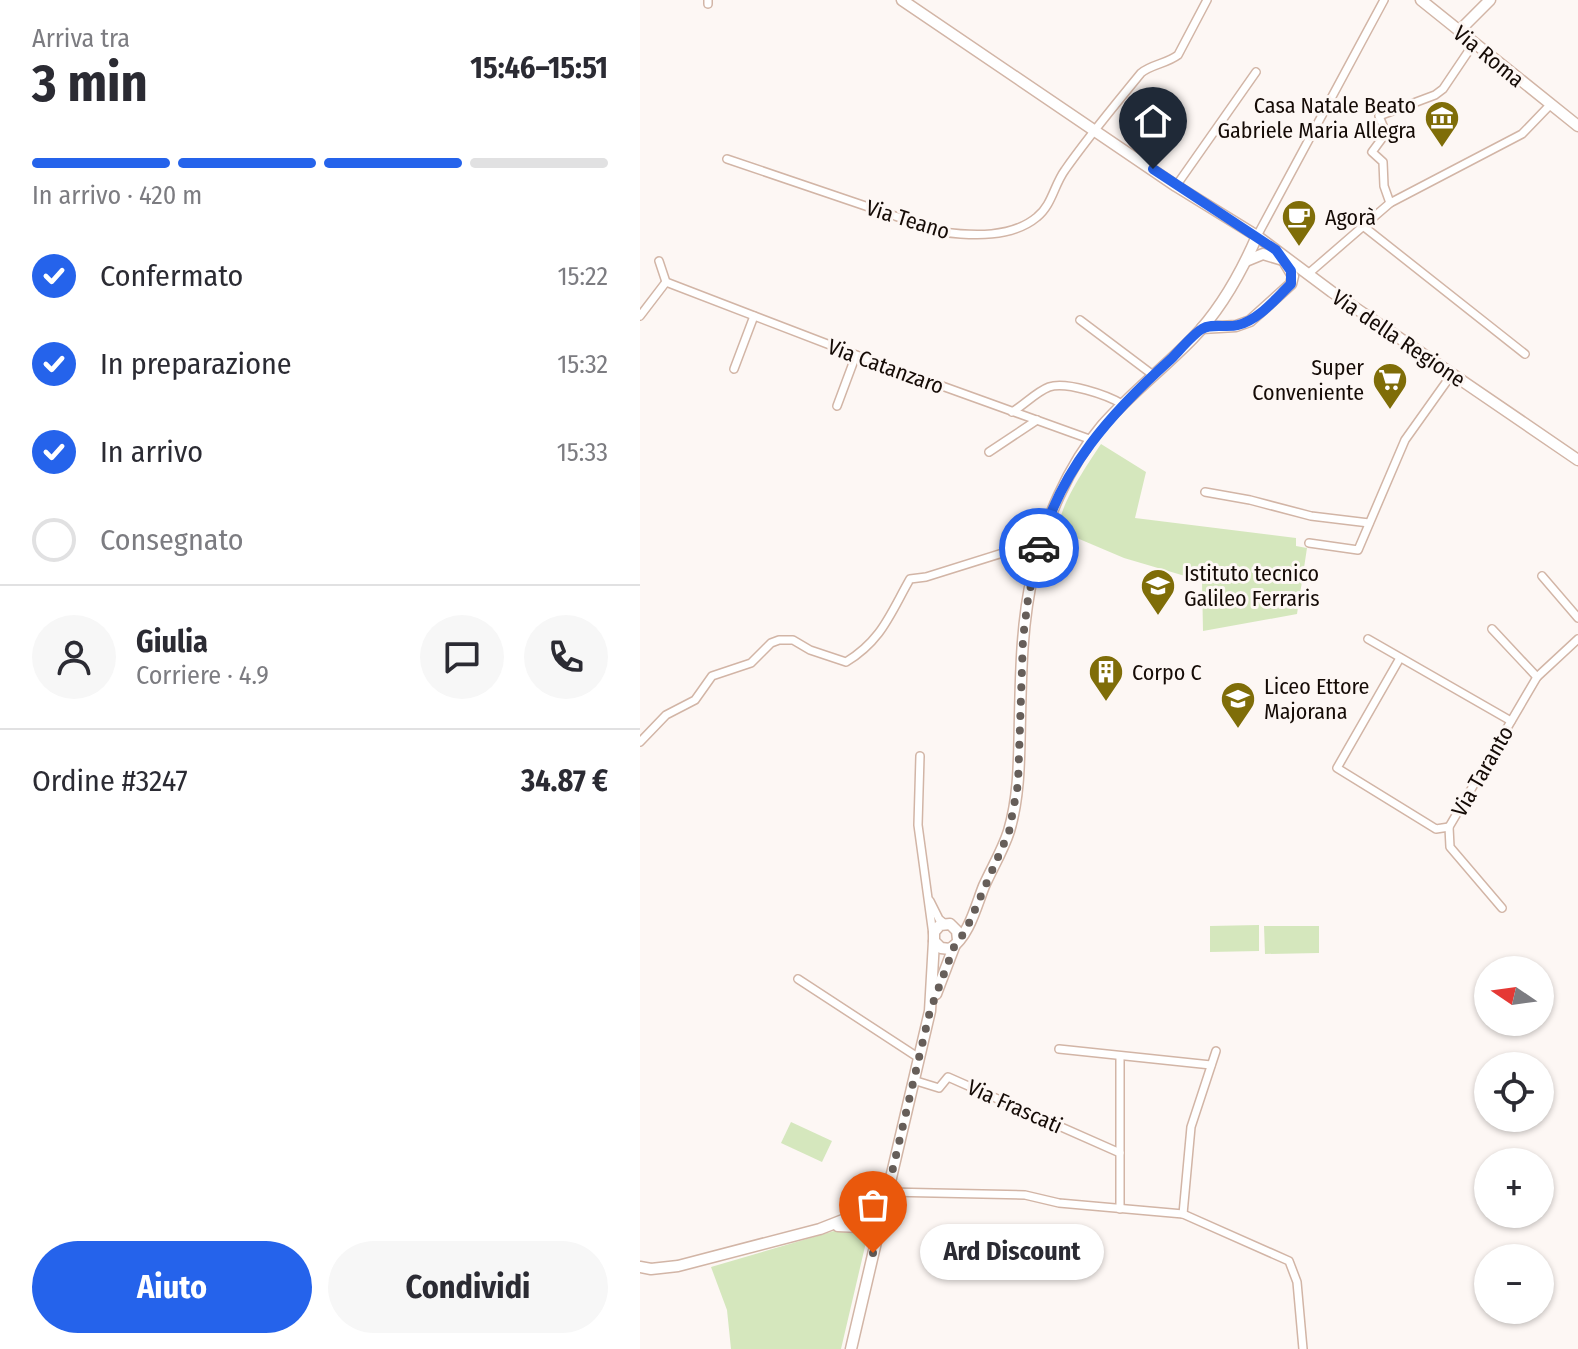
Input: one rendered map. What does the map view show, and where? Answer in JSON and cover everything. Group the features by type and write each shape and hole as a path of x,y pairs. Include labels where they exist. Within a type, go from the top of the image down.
{"main road":[{"name":"Via della Regione","path":"902,0 1176,186 1257,236 1332,292 1578,460"},
{"name":"Via Roma","path":"1421,0 1578,126"},
{"path":"1459,31 1490,0"},
{"path":"851,1349 930,1011 956,944 966,930 1009,832 1019,766 1023,638 1041,541 1062,492 1092,440 1122,404 1202,328 1223,301 1257,236"},
{"path":"1276,250 1293,276 1291,284"},
{"path":"1246,261 1263,254 1296,266"},
{"path":"1202,328 1236,326 1250,321 1291,284 1303,278 1332,292"},
{"path":"1223,301 1226,315 1231,321 1250,321"},
{"path":"930,1011 936,928 958,922 965,916 985,885"},
{"path":"947,924 957,931 956,944"},
{"path":"934,939 941,948 956,944"},
{"path":"640,1267 678,1266 820,1229 866,1211 887,1192"},
{"path":"866,1211 881,1219"},
{"path":"820,1229 881,1219"},
{"path":"850,1225 866,1229 876,1238"}],"street":[{"name":"Via Teano","path":"727,159 942,232 978,236 1008,230 1036,218 1051,199 1057,182 1141,73 1178,55 1207,0"},
{"path":"1257,236 1384,0"},
{"path":"1390,203 1384,186 1383,162 1372,152 1386,133 1379,116 1382,112 1435,95 1443,89 1474,43"},
{"path":"1176,186 1256,72"},
{"path":"1308,274 1390,203 1522,134 1554,108"},
{"path":"1363,226 1525,354"},
{"path":"640,316 666,282 659,261"},
{"name":"Via Catanzaro","path":"666,282 1092,440"},
{"path":"734,369 754,316"},
{"path":"1080,320 1153,375"},
{"path":"837,406 856,355"},
{"path":"1309,543 1358,550 1405,440 1452,374"},
{"path":"1012,412 1047,387 1061,384 1107,395 1122,404"},
{"path":"989,452 1037,420"},
{"path":"1205,492 1311,516 1369,523"},
{"path":"640,742 666,715 695,700 712,676 751,663 771,643 793,640 810,650 846,662 864,651 878,637 910,579 926,577 1041,541"},
{"path":"1542,576 1578,618"},
{"path":"1492,629 1537,677"},
{"path":"1368,639 1511,721"},
{"name":"Via Taranto","path":"1502,908 1450,847 1449,827 1537,677 1578,639"},
{"path":"1400,658 1337,768 1436,829 1449,827"},
{"path":"920,756 918,825 934,939"},
{"path":"927,895 937,916 947,924"},
{"path":"798,979 919,1058"},
{"path":"1059,1049 1211,1065"},
{"path":"1183,1214 1191,1127 1216,1051"},
{"path":"1120,1056 1120,1209"},
{"name":"Via Frascati","path":"913,1080 939,1088 948,1077 1120,1153"},
{"path":"887,1192 1025,1195 1059,1203 1183,1214 1289,1261 1297,1282 1303,1349"}],"green space":[{"path":"1101,444 1146,472 1135,518 1296,538 1296,546 1307,548 1297,614 1203,631 1202,581 1124,558 1058,530 1068,498"},
{"path":"1259,925 1259,951 1210,952 1210,926"},
{"path":"1264,926 1319,926 1319,953 1265,954"},
{"path":"791,1122 832,1141 822,1162 781,1143"},
{"path":"854,1229 867,1238 841,1349 731,1349 727,1310 711,1267 834,1231"}],"way so far":[{"path":"873,1253 930,1011 954,947 966,930 1009,832 1018,784 1023,638 1039,548"}],"place":[{"name":"Casa Natale Beato Gabriele Maria Allegra","path":"1442,149"},
{"name":"Agorà","path":"1299,248"},
{"name":"Super Conveniente","path":"1390,411"},
{"name":"Istituto tecnico Galileo Ferraris","path":"1158,617"},
{"name":"Corpo C","path":"1106,703"},
{"name":"Liceo Ettore Majorana","path":"1238,730"},
{"name":"Ard Discount","path":"873,1253"}],"route":[{"path":"1039,548 1081,457 1097,432 1122,404 1202,328 1236,326 1250,321 1291,284 1291,271 1276,250 1153,169"}]}
